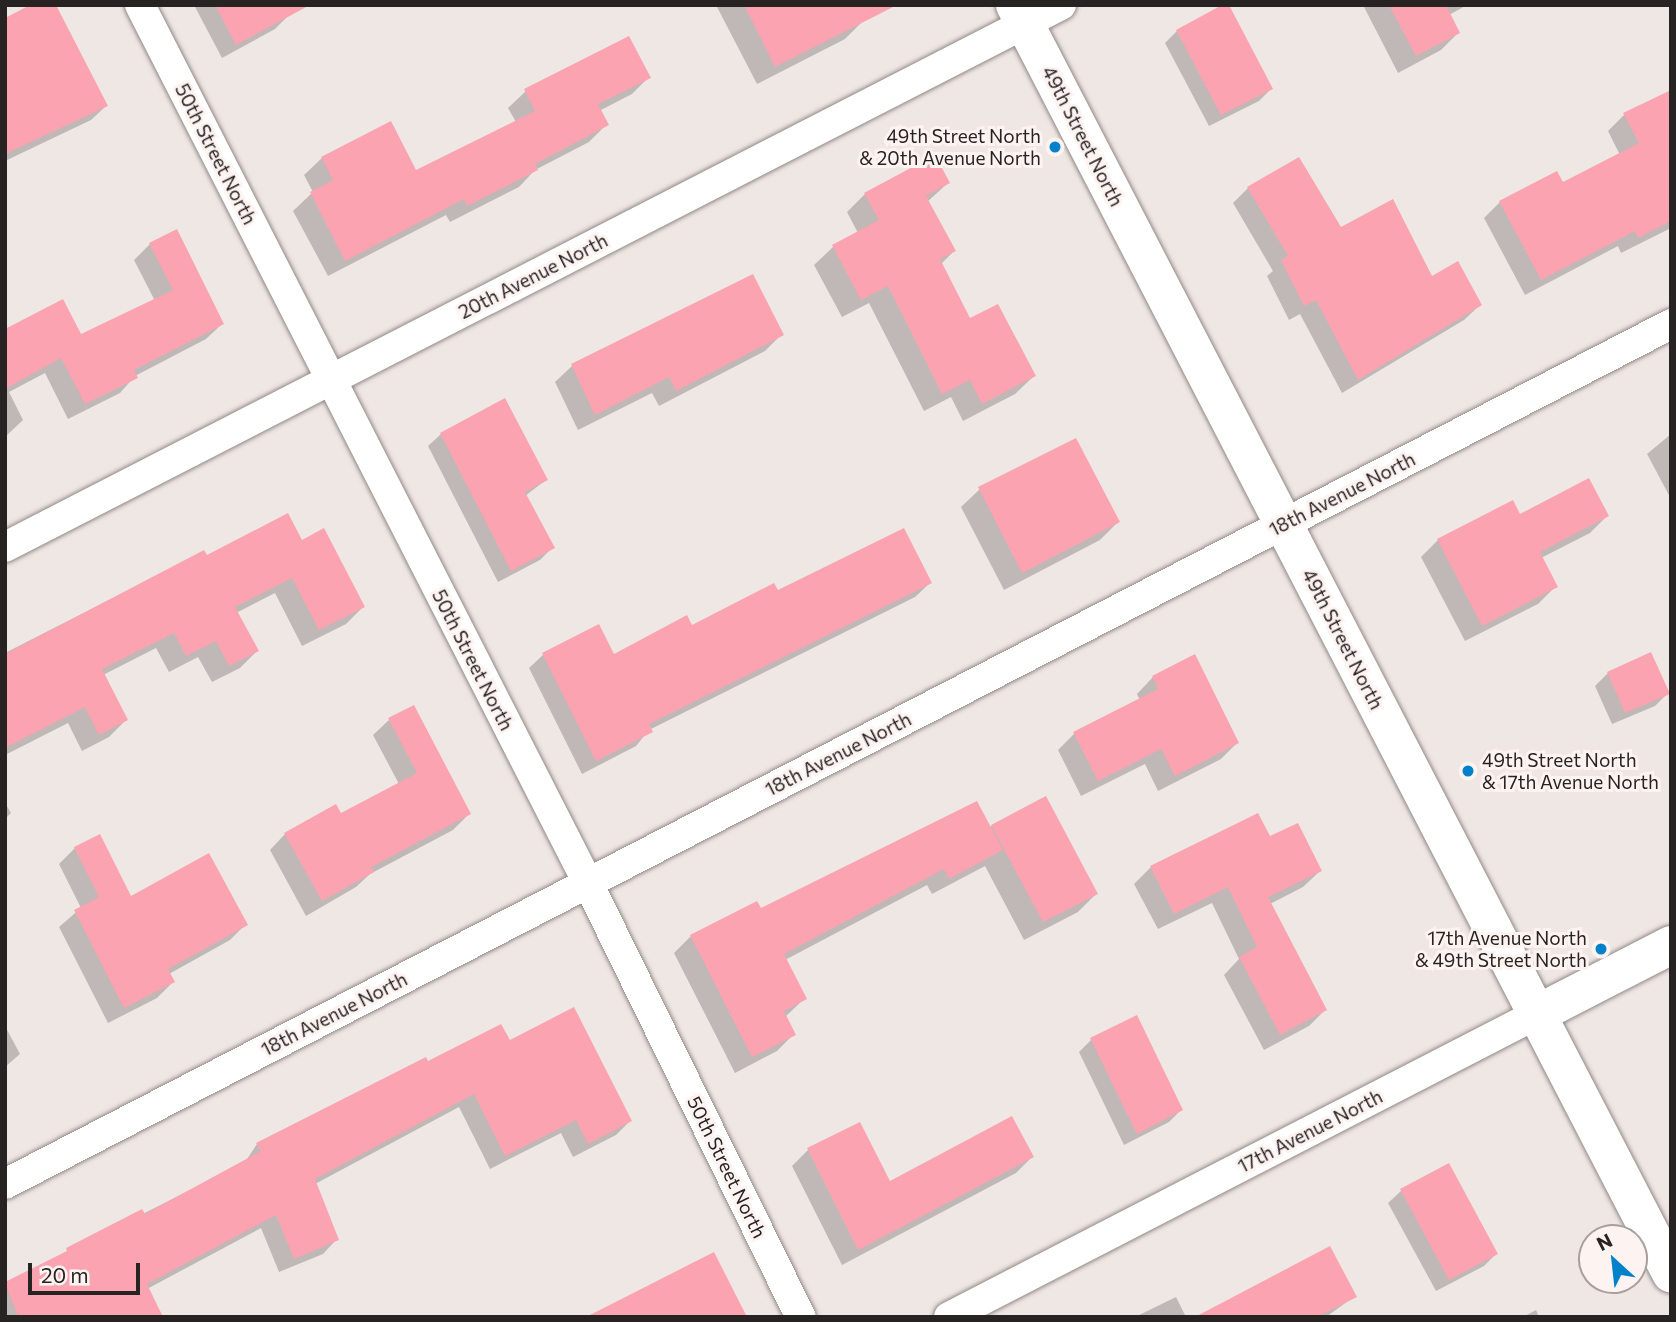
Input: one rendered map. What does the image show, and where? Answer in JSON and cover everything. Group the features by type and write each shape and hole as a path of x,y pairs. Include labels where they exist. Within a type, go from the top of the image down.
{"main road":[{"name":"49th Street North","path":"1020,15 1671,1273"},
{"name":"17th Avenue North","path":"1537,1014 1671,944"}],"street":[{"name":"50th Street North","path":"140,5 588,883 801,1317"},
{"name":"20th Avenue North","path":"5,547 330,380 1020,15 1061,5"},
{"name":"18th Avenue North","path":"5,1184 1671,324"},
{"name":"17th Avenue North","path":"948,1317 1537,1014"}],"building":[{"path":"30,5 56,5 108,106 5,154 5,18"},
{"path":"215,5 310,5 236,45"},
{"path":"744,5 897,5 775,67"},
{"path":"1222,5 1229,5 1273,89 1221,115 1176,30"},
{"path":"1389,5 1446,5 1460,33 1416,56"},
{"path":"629,36 651,78 598,104 609,125 535,164 538,170 467,206 464,199 345,261 310,192 333,180 321,157 391,121 416,170 535,111 524,89"},
{"path":"1671,90 1671,221 1638,238 1635,231 1541,280 1499,201 1557,171 1563,182 1639,143 1623,113"},
{"path":"935,155 950,183 926,196 956,251 940,259 970,318 998,304 1036,376 982,404 970,380 942,394 888,286 861,300 832,245 879,220 864,193"},
{"path":"1299,157 1341,227 1393,199 1432,276 1458,261 1482,305 1358,380 1316,300 1304,306 1281,260 1288,256 1247,187"},
{"path":"177,229 224,324 134,370 138,378 85,404 61,358 5,389 5,329 63,299 81,334 173,290 149,243"},
{"path":"753,274 784,335 676,391 669,377 595,415 571,364"},
{"path":"505,398 548,480 525,492 555,548 511,571 440,433"},
{"path":"1076,438 1120,522 1022,573 978,487"},
{"path":"1589,478 1609,516 1540,552 1558,587 1482,626 1437,539 1513,500 1520,514"},
{"path":"288,513 302,540 324,528 365,607 319,630 292,578 235,607 259,651 229,666 216,641 186,656 174,633 102,669 128,720 99,735 85,707 5,748 5,654 204,550 207,555"},
{"path":"904,528 932,583 649,724 653,732 596,761 542,653 599,624 614,654 687,615 692,625 774,583 778,590"},
{"path":"1651,652 1670,694 1625,713 1607,672"},
{"path":"1195,654 1239,743 1175,776 1161,749 1098,781 1073,732 1158,689 1152,676"},
{"path":"414,705 471,814 371,867 374,872 322,901 284,833 336,804 341,813 417,773 388,718"},
{"path":"1046,796 1098,894 1043,922 991,825"},
{"path":"977,801 1003,850 949,879 944,869 784,954 807,999 784,1011 796,1035 752,1057 690,935 757,901 761,908"},
{"path":"1258,813 1270,836 1298,823 1322,871 1268,897 1327,1010 1280,1035 1239,957 1257,947 1228,887 1174,914 1150,866"},
{"path":"100,834 131,896 209,853 248,925 168,969 175,982 124,1008 74,910 99,897 74,847"},
{"path":"574,1007 632,1121 588,1144 576,1120 505,1156 474,1094 315,1179 339,1240 294,1259 276,1215 147,1284 163,1317 18,1317 5,1282 142,1209 145,1214 261,1151 256,1143 426,1057 428,1061 501,1024 510,1040"},
{"path":"1137,1015 1183,1110 1137,1134 1090,1038"},
{"path":"1012,1116 1034,1157 858,1250 807,1148 860,1122 890,1181"},
{"path":"1449,1163 1498,1254 1449,1280 1400,1189"},
{"path":"1330,1246 1357,1297 1317,1317 1195,1317"},
{"path":"714,1252 747,1317 586,1317"}],"place":[{"name":"49th Street North & 20th Avenue North","path":"1055,147"},
{"name":"49th Street North & 17th Avenue North","path":"1468,771"},
{"name":"17th Avenue North & 49th Street North","path":"1601,949"}]}
